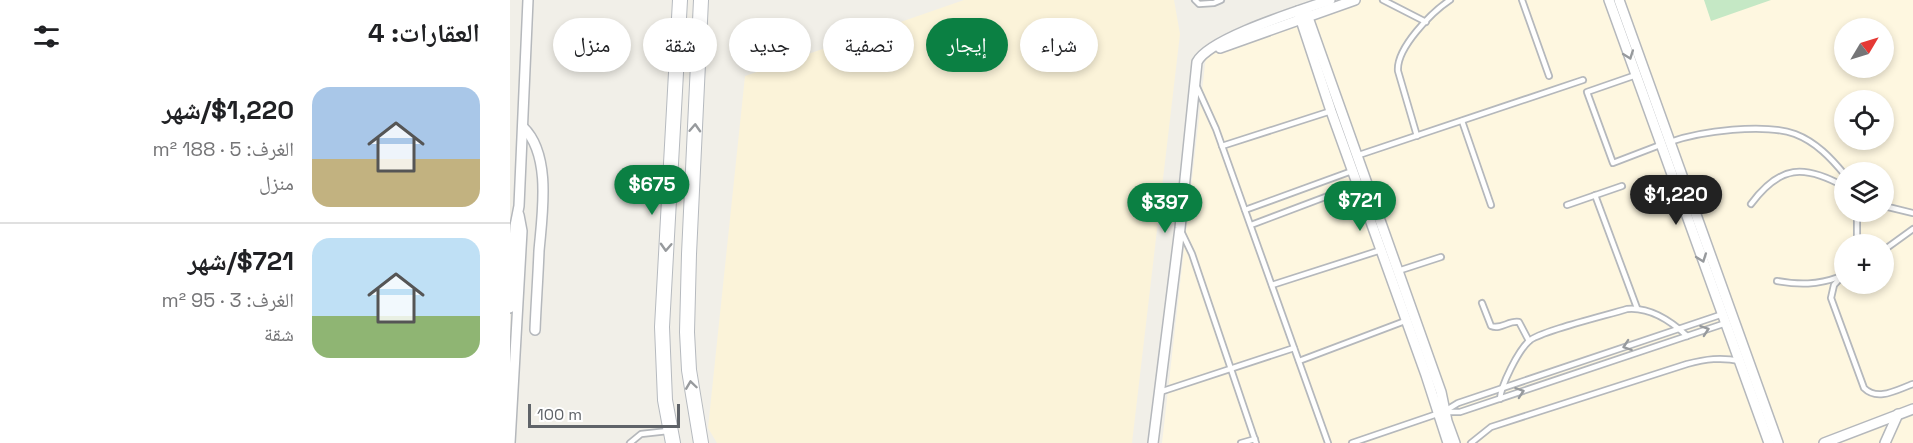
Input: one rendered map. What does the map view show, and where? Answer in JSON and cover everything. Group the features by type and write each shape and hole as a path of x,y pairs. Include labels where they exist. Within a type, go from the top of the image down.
{"street":[{"path":"510,308 515,193 523,127 528,0"},
{"path":"672,437 665,400 662,327 680,0"},
{"path":"701,0 687,332 689,370 701,443"},
{"path":"1303,14 1330,0"},
{"path":"1153,443 1197,62 1202,53 1219,42 1303,14 1355,0"},
{"path":"1609,0 1640,73 1729,317 1750,364 1779,443"},
{"path":"1619,0 1640,73"},
{"path":"1303,14 1409,319"},
{"path":"523,127 534,139 543,182 535,330"},
{"path":"1356,169 1357,185 1384,249 1396,271 1426,375 1455,443"},
{"path":"510,443 513,343 522,231 516,209"},
{"path":"1729,317 1740,362 1769,443"},
{"path":"1740,362 1750,364"},
{"path":"1824,443 1913,409"},
{"path":"1441,413 1448,443"},
{"path":"1886,443 1898,414"}],"lane":[{"path":"1195,0 1205,5 1221,0"},
{"path":"1383,0 1426,22"},
{"path":"1417,136 1398,66 1403,50 1426,22 1450,0"},
{"path":"1522,0 1550,76"},
{"path":"1640,73 1587,92 1613,163 1666,143 1720,131 1778,130 1795,134 1816,145 1834,164"},
{"path":"1352,158 1583,80"},
{"path":"1194,82 1210,113 1328,443"},
{"path":"1222,146 1335,110"},
{"path":"1462,121 1491,205"},
{"path":"1245,210 1356,169"},
{"path":"1751,204 1763,188 1775,178 1791,172 1806,171 1834,182"},
{"path":"1251,225 1357,185"},
{"path":"1566,205 1622,186"},
{"path":"1595,195 1637,308"},
{"path":"1894,208 1913,213"},
{"path":"1179,228 1192,254 1256,441 1241,443"},
{"path":"1894,243 1913,229"},
{"path":"1272,285 1384,249"},
{"path":"1396,271 1441,257"},
{"path":"1777,281 1809,284 1834,277"},
{"path":"1834,284 1831,298 1864,388 1875,395 1881,395 1913,384"},
{"path":"1482,303 1491,326 1497,327 1514,321 1519,322 1528,341"},
{"path":"1500,399 1501,389 1528,341 1536,336 1637,308 1654,314 1687,336"},
{"path":"1352,443 1441,413 1454,404 1679,329 1729,317"},
{"path":"1441,413 1456,413 1500,399 1687,336 1729,317"},
{"path":"1299,361 1409,319"},
{"path":"1159,393 1294,348"},
{"path":"1471,443 1491,427 1687,364 1708,358 1726,358 1740,362"},
{"path":"630,443 641,434 672,437"}],"shaded area":[{"path":"1339,0 1913,0 1913,443 1162,443 1207,47"}],"green space":[{"path":"1704,0 1771,0 1711,21"}],"sand":[{"path":"964,0 1174,0 1180,34 1132,443 717,443 708,428 745,76 757,72 811,72 811,53 823,49 823,72 914,72 914,18 912,18"}]}
